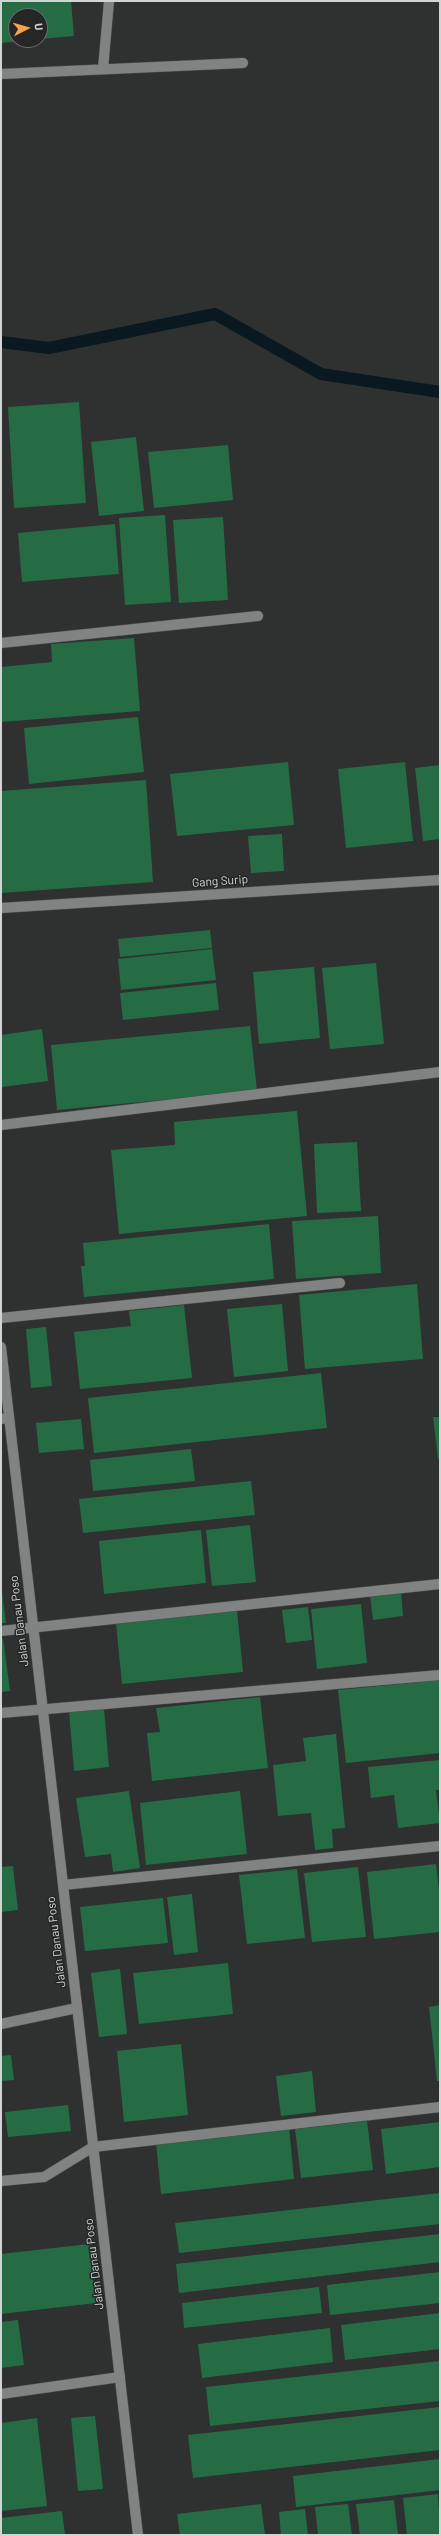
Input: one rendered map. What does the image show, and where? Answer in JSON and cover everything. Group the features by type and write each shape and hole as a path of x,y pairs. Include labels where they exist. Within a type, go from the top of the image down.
{"street":[{"path":"103,69 109,1"},
{"path":"1,74 243,63"},
{"path":"1,643 258,616"},
{"name":"Gang Surip","path":"1,908 440,880"},
{"path":"1,1125 440,1072"},
{"path":"1,1318 340,1284"},
{"name":"Jalan Danau Poso","path":"1,1347 5,1419 43,1709 138,2535"},
{"path":"1,1631 440,1584"},
{"path":"1,1713 440,1676"},
{"path":"63,1885 440,1846"},
{"path":"1,2024 77,2008"},
{"path":"1,2181 44,2177 93,2147 440,2107"},
{"path":"1,2394 120,2377"}],"building":[{"path":"1,1 71,1 74,36 48,38 48,8 8,8 8,42 1,43"},
{"path":"79,402 86,503 14,508 8,407"},
{"path":"136,437 144,511 99,516 91,442"},
{"path":"228,445 233,500 154,508 148,452"},
{"path":"165,515 171,602 125,605 119,518"},
{"path":"223,517 228,600 179,603 173,520"},
{"path":"115,524 119,574 22,582 18,533"},
{"path":"134,638 140,711 1,722 1,667 52,662 51,644"},
{"path":"138,717 144,772 29,784 24,728"},
{"path":"288,762 294,825 177,836 170,774"},
{"path":"405,762 413,841 346,848 338,769"},
{"path":"440,765 440,839 423,841 415,768"},
{"path":"146,780 153,882 1,893 1,791"},
{"path":"282,834 284,871 251,873 248,836"},
{"path":"210,930 212,948 120,957 118,939"},
{"path":"212,949 216,980 121,990 118,959"},
{"path":"376,963 384,1044 330,1049 322,968"},
{"path":"314,967 320,1038 259,1044 253,972"},
{"path":"216,983 219,1010 123,1020 120,993"},
{"path":"250,1026 257,1091 57,1110 51,1045"},
{"path":"42,1029 48,1081 2,1087 1,1035"},
{"path":"297,1111 307,1216 119,1234 111,1150 175,1145 174,1122"},
{"path":"357,1142 361,1211 317,1213 314,1144"},
{"path":"378,1216 381,1273 296,1279 292,1221"},
{"path":"269,1224 274,1279 84,1297 81,1266 85,1266 83,1243"},
{"path":"417,1284 423,1359 305,1369 299,1295"},
{"path":"282,1304 288,1371 234,1377 227,1309"},
{"path":"184,1305 192,1378 80,1389 74,1332 131,1326 129,1311"},
{"path":"46,1327 52,1386 31,1388 26,1329"},
{"path":"321,1373 327,1428 94,1453 88,1398"},
{"path":"433,1417 440,1417 440,1459 438,1459"},
{"path":"81,1419 84,1449 39,1453 36,1423"},
{"path":"191,1449 195,1481 93,1491 90,1460"},
{"path":"251,1481 255,1515 83,1533 79,1499"},
{"path":"250,1525 256,1582 212,1586 206,1530"},
{"path":"201,1530 206,1583 104,1594 99,1541"},
{"path":"1,1585 6,1623 1,1623"},
{"path":"401,1592 403,1616 373,1620 370,1595"},
{"path":"361,1604 367,1663 317,1669 311,1609"},
{"path":"308,1607 312,1640 286,1643 282,1610"},
{"path":"237,1610 243,1672 122,1684 116,1623"},
{"path":"3,1638 10,1691 1,1692 1,1639"},
{"path":"440,1680 440,1753 346,1763 338,1690"},
{"path":"260,1697 268,1768 152,1781 147,1733 160,1732 156,1708"},
{"path":"104,1708 109,1767 74,1771 69,1711"},
{"path":"336,1734 345,1828 332,1829 333,1848 315,1850 311,1813 278,1816 273,1765 306,1761 303,1738"},
{"path":"440,1760 440,1790 436,1790 440,1823 398,1828 394,1795 371,1798 368,1767"},
{"path":"129,1791 140,1868 113,1872 111,1854 85,1857 76,1798"},
{"path":"240,1791 247,1854 146,1865 140,1803"},
{"path":"436,1864 440,1898 440,1932 374,1939 367,1872"},
{"path":"13,1866 18,1910 1,1912 1,1867"},
{"path":"358,1867 366,1937 312,1942 304,1873"},
{"path":"297,1869 305,1938 247,1944 239,1875"},
{"path":"192,1894 198,1952 174,1955 167,1897"},
{"path":"163,1898 168,1943 85,1951 80,1907"},
{"path":"228,1963 233,2014 139,2024 133,1973"},
{"path":"120,1969 127,2034 99,2037 91,1973"},
{"path":"440,2005 440,2081 437,2081 429,2007"},
{"path":"181,2044 188,2115 124,2122 117,2051"},
{"path":"11,2055 14,2080 1,2081 1,2056"},
{"path":"312,2071 316,2112 281,2116 276,2076"},
{"path":"68,2105 71,2131 8,2137 5,2112"},
{"path":"367,2121 373,2170 301,2178 295,2129"},
{"path":"440,2122 440,2167 386,2174 381,2129"},
{"path":"289,2127 294,2179 161,2194 156,2142"},
{"path":"440,2193 440,2224 179,2253 175,2223"},
{"path":"440,2234 440,2262 179,2293 176,2264"},
{"path":"89,2244 96,2303 1,2314 1,2254"},
{"path":"440,2272 440,2303 330,2315 327,2285"},
{"path":"319,2287 322,2313 184,2328 182,2303"},
{"path":"440,2313 440,2349 345,2360 341,2325"},
{"path":"18,2320 24,2365 1,2368 1,2322"},
{"path":"330,2328 333,2362 202,2378 198,2344"},
{"path":"440,2361 440,2401 210,2426 206,2387"},
{"path":"440,2407 440,2450 193,2478 188,2435"},
{"path":"95,2416 103,2489 78,2491 71,2418"},
{"path":"37,2418 47,2506 1,2511 1,2423"},
{"path":"440,2459 440,2490 296,2507 293,2476"},
{"path":"438,2494 440,2535 407,2535 403,2498"},
{"path":"394,2500 398,2535 360,2535 356,2504"},
{"path":"261,2504 265,2535 180,2535 177,2514"},
{"path":"348,2504 352,2535 318,2535 315,2507"},
{"path":"305,2509 308,2535 281,2535 279,2512"},
{"path":"62,2511 65,2535 1,2535 1,2518"}],"waterway":[{"path":"1,342 49,348 215,314 321,374 440,392"}]}
